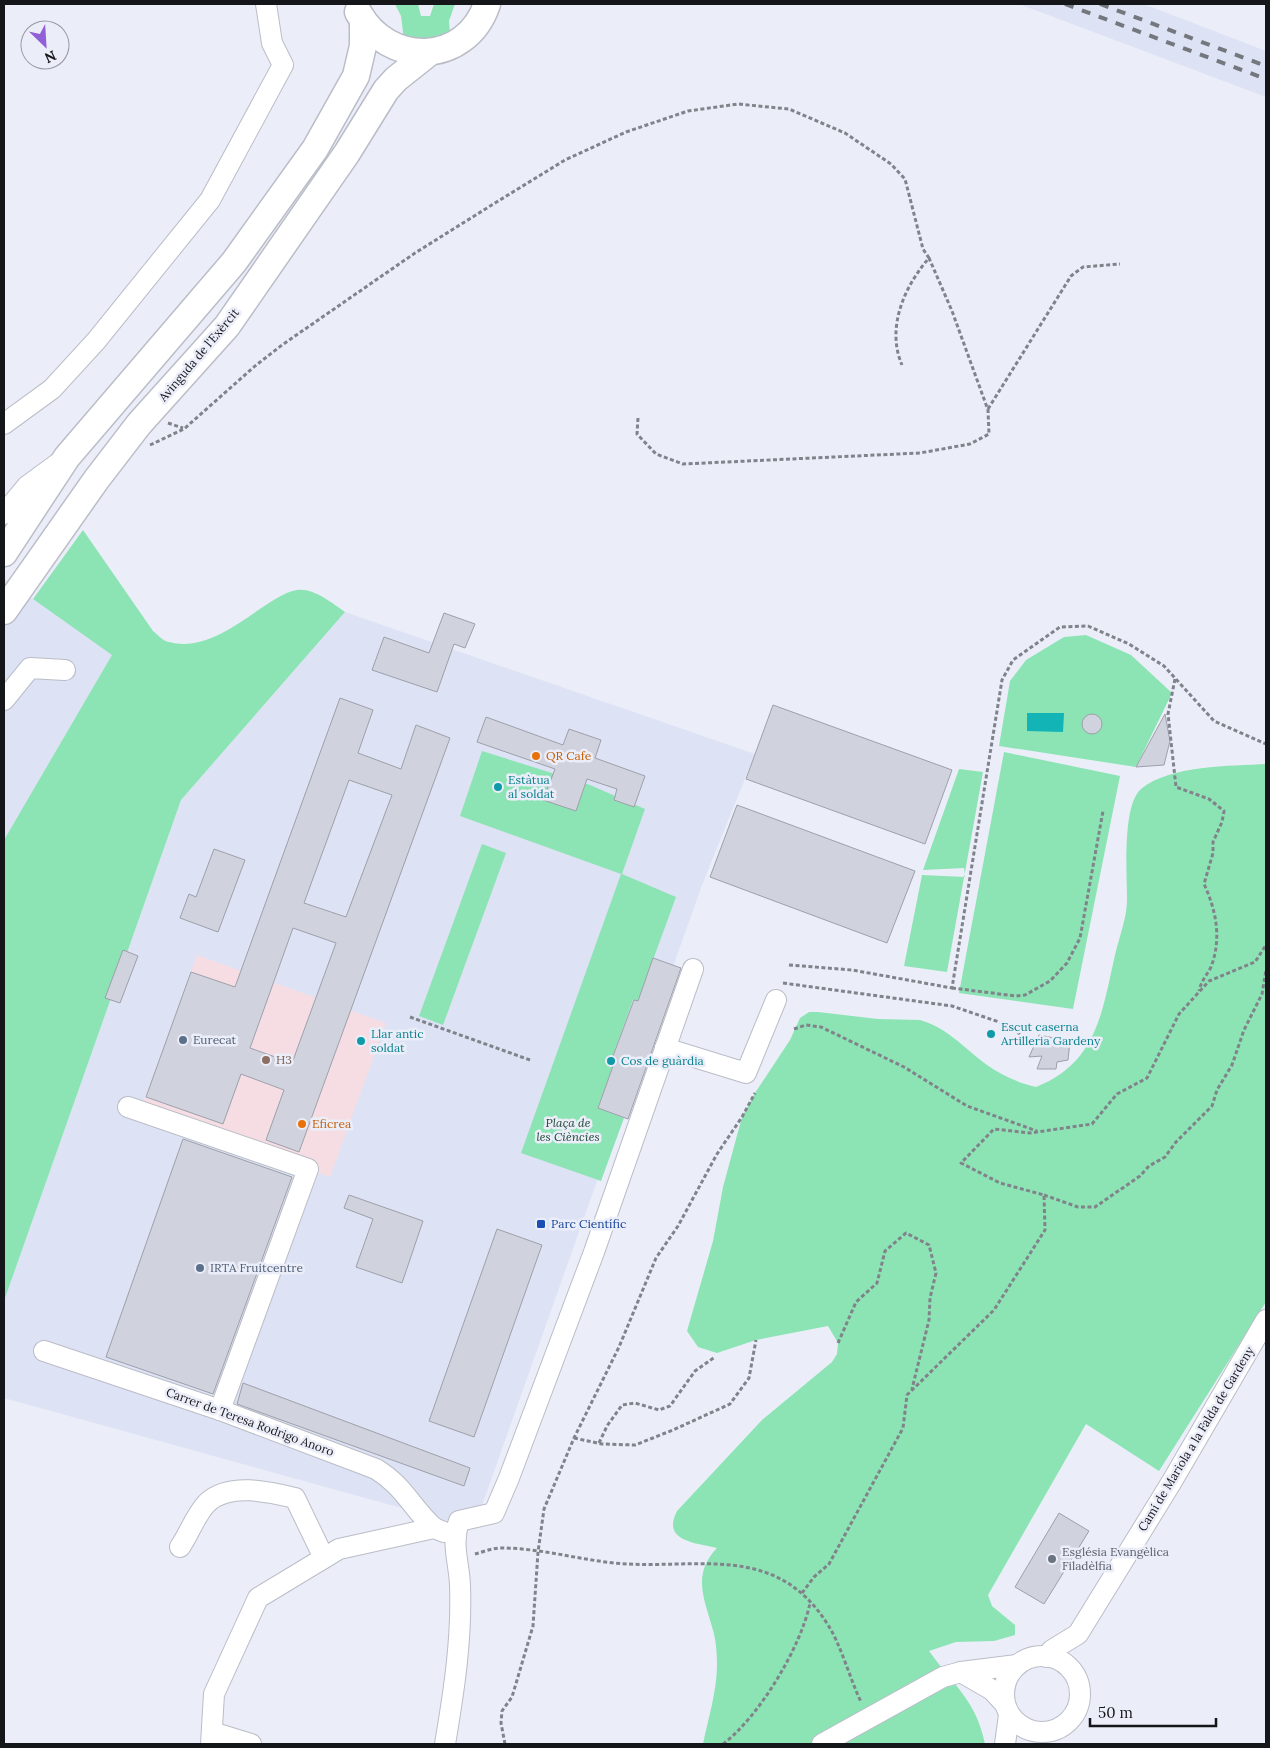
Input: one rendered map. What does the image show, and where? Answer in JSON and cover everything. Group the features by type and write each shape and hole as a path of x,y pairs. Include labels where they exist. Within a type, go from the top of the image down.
{"main road":[{"path":"359,12 376,35 392,46 410,51 430,52 450,46 467,35 480,19 487,4"},
{"path":"4,553 67,457 234,262 315,149 356,76 362,53 359,12"},
{"name":"Avinguda de l'Exèrcit","path":"4,611 96,480 139,424 226,326 347,153 386,90 396,78 430,52"}],"street":[{"path":"4,424 52,389 96,342 210,200 283,64 272,43 266,4"},
{"path":"4,514 27,486 67,457"},
{"path":"4,700 30,668 65,670"},
{"path":"251,1744 212,1738 214,1694 258,1598 339,1549 434,1528 457,1529 494,1513 594,1252 693,969"},
{"path":"666,1048 746,1072 779,991"},
{"path":"128,1107 308,1169 220,1410"},
{"name":"Camí de Mariola a la Falda de Gardeny","path":"1046,1657 1052,1650 1078,1634 1171,1483 1266,1320"},
{"name":"Carrer de Teresa Rodrigo Anoro","path":"44,1351 220,1410 341,1454 376,1469 391,1478 404,1490 425,1520 434,1528"},
{"path":"180,1547 208,1503 228,1493 264,1491 295,1498 324,1558"},
{"path":"445,1744 458,1672 460,1584 457,1559 457,1529"},
{"path":"1074,1674 1078,1658 1078,1634"},
{"path":"822,1744 943,1677 961,1672 1016,1665 1034,1656 1053,1657 1067,1665 1074,1674 1080,1692 1078,1708 1070,1720 1058,1730 1022,1738 1017,1724 992,1690 961,1672"},
{"path":"1006,1744 1006,1709 1003,1689 1008,1676 1016,1665"}],"path":[{"path":"184,429 268,355 415,253 565,160 626,132 688,111 738,104 789,109 845,133 891,164 905,179 923,249 929,258 952,311 988,410 989,434 970,444 920,452 682,464 656,454 637,434 638,418"},
{"path":"902,365 896,350 896,321 915,274 929,258"},
{"path":"988,410 1071,276 1083,267 1120,264"},
{"path":"952,988 1002,680 1013,660 1060,627 1088,626 1129,644 1164,666 1214,721 1266,744"},
{"path":"1175,678 1168,714 1176,788 1209,800 1224,811 1222,822 1213,842 1213,853 1204,884 1214,906 1217,920 1215,947 1211,966 1200,984 1199,992"},
{"path":"789,965 852,970 952,988 1016,996 1025,995 1050,981 1067,963 1080,938 1103,811"},
{"path":"1266,945 1255,962 1209,981 1179,1014 1147,1078 1117,1094 1092,1124 1030,1133 994,1129 962,1163 1000,1183 1078,1207 1095,1207 1140,1176 1149,1166 1165,1157 1176,1142 1212,1106 1217,1090 1232,1065 1244,1030 1262,994 1266,970"},
{"path":"779,991 952,1006 1002,1023 1022,1034"},
{"path":"410,1017 530,1060"},
{"path":"794,1029 806,1025 821,1027 904,1067 967,1106 1039,1132"},
{"path":"505,1744 501,1724 502,1711 512,1696 533,1626 538,1552 544,1509 574,1438 618,1347 656,1258 678,1226 717,1154 742,1117 755,1093"},
{"path":"802,1593 814,1577 829,1564 903,1428 907,1395 994,1310 1045,1230 1044,1195"},
{"path":"838,1343 856,1302 877,1283 885,1251 906,1233 929,1244 936,1272 930,1298 929,1320 911,1391"},
{"path":"574,1438 599,1443 635,1445 730,1404 749,1378 756,1340"},
{"path":"599,1443 607,1426 622,1405 635,1403 659,1410 670,1406 695,1371 715,1357"},
{"path":"457,1559 499,1548 614,1563 697,1562 746,1565 780,1578 802,1593 829,1625 868,1719"},
{"path":"723,1744 761,1707 787,1660 807,1616 810,1602"}],"shaded area":[{"path":"1019,4 1143,4 1149,6 1266,51 1266,97"},
{"path":"4,579 113,654 4,840"},
{"path":"345,612 755,754 702,885 474,1528 4,1398 4,1301 181,800"},
{"name":"H3","path":"197,955 386,1023 330,1177 141,1109"}],"green space":[{"path":"395,4 418,4 421,16 430,16 434,4 455,4 449,21 450,34 436,41 404,40 401,16"},
{"path":"83,530 153,631 167,641 182,644 196,643 209,639 235,626 279,597 297,590 310,591 345,612 181,800 4,1301 4,840 112,655 33,599"},
{"path":"1086,635 1131,655 1172,693 1136,767 999,746 1010,681 1026,660 1064,637"},
{"name":"Plaça de les Ciències","path":"482,751 590,785 645,809 622,874 676,897 638,1001 633,1000 611,1061 613,1066 598,1108 624,1118 601,1181 521,1153 621,874 460,816"},
{"path":"1004,752 1120,776 1073,1009 959,993"},
{"path":"1266,764 1266,1302 1159,1471 1086,1424 988,1595 992,1606 1015,1625 1015,1635 994,1641 956,1642 929,1651 970,1704 981,1729 985,1744 703,1744 714,1695 717,1665 715,1641 703,1596 702,1577 709,1558 717,1548 691,1542 677,1535 673,1521 677,1511 762,1420 832,1362 837,1354 838,1343 828,1326 756,1340 717,1353 698,1347 687,1331 713,1241 723,1187 742,1117 755,1093 790,1040 800,1018 809,1012 878,1019 920,1020 947,1033 987,1065 1017,1081 1036,1087 1056,1077 1072,1064 1084,1050 1094,1033 1106,996 1126,913 1128,825 1135,797 1141,789 1153,781 1168,775 1201,768"},
{"path":"959,769 983,772 965,874 964,868 923,870"},
{"path":"482,844 506,853 443,1025 419,1016"},
{"path":"922,875 964,877 947,972 904,966"}],"water":[{"path":"1027,713 1064,713 1063,732 1027,731"}],"building":[{"path":"444,613 475,624 465,648 454,644 437,692 372,670 384,637 429,653"},
{"path":"340,698 373,710 358,753 401,769 416,725 450,738 299,1152 266,1140 284,1090 241,1074 223,1124 146,1097 191,972 235,987","holes":["349,780 392,795 346,917 304,903","293,928 336,943 292,1063 250,1048"]},
{"path":"773,705 952,770 925,844 746,779"},
{"path":"1092,714 1099,717 1102,724 1099,731 1092,734 1085,731 1082,724 1085,717"},
{"path":"1165,714 1170,741 1164,765 1136,767"},
{"path":"486,717 563,745 569,729 601,740 595,758 645,776 634,807 614,800 617,789 587,779 576,811 543,800 555,769 477,742"},
{"path":"737,805 915,871 887,943 710,877"},
{"path":"214,849 245,860 218,932 180,918 189,894 196,897"},
{"path":"123,950 138,956 120,1003 105,998"},
{"path":"653,958 681,968 628,1119 598,1108 613,1066 610,1064 634,1000 638,1001"},
{"path":"1039,1035 1070,1041 1068,1060 1057,1062 1056,1069 1037,1069 1042,1056 1029,1057"},
{"name":"IRTA Fruitcentre","path":"183,1139 292,1177 213,1394 106,1357"},
{"path":"349,1195 423,1221 402,1283 356,1267 373,1219 344,1208"},
{"path":"497,1229 542,1245 474,1437 429,1421"},
{"path":"243,1383 470,1468 464,1486 237,1404"},
{"name":"Església Evangèlica Filadèlfia","path":"1059,1513 1089,1531 1044,1604 1015,1587"}],"railway":[{"path":"1065,4 1266,79"},
{"path":"1100,4 1266,66"}],"place":[{"name":"QR Cafe","path":"536,756"},
{"name":"Estàtua al soldat","path":"498,787"},
{"name":"Escut caserna Artilleria Gardeny","path":"991,1034"},
{"name":"Eurecat","path":"183,1040"},
{"name":"Llar antic soldat","path":"361,1041"},
{"name":"H3","path":"266,1060"},
{"name":"Cos de guàrdia","path":"611,1061"},
{"name":"Eficrea","path":"302,1124"},
{"name":"Parc Científic","path":"541,1224"},
{"name":"IRTA Fruitcentre","path":"200,1268"},
{"name":"Església Evangèlica Filadèlfia","path":"1052,1559"}]}
